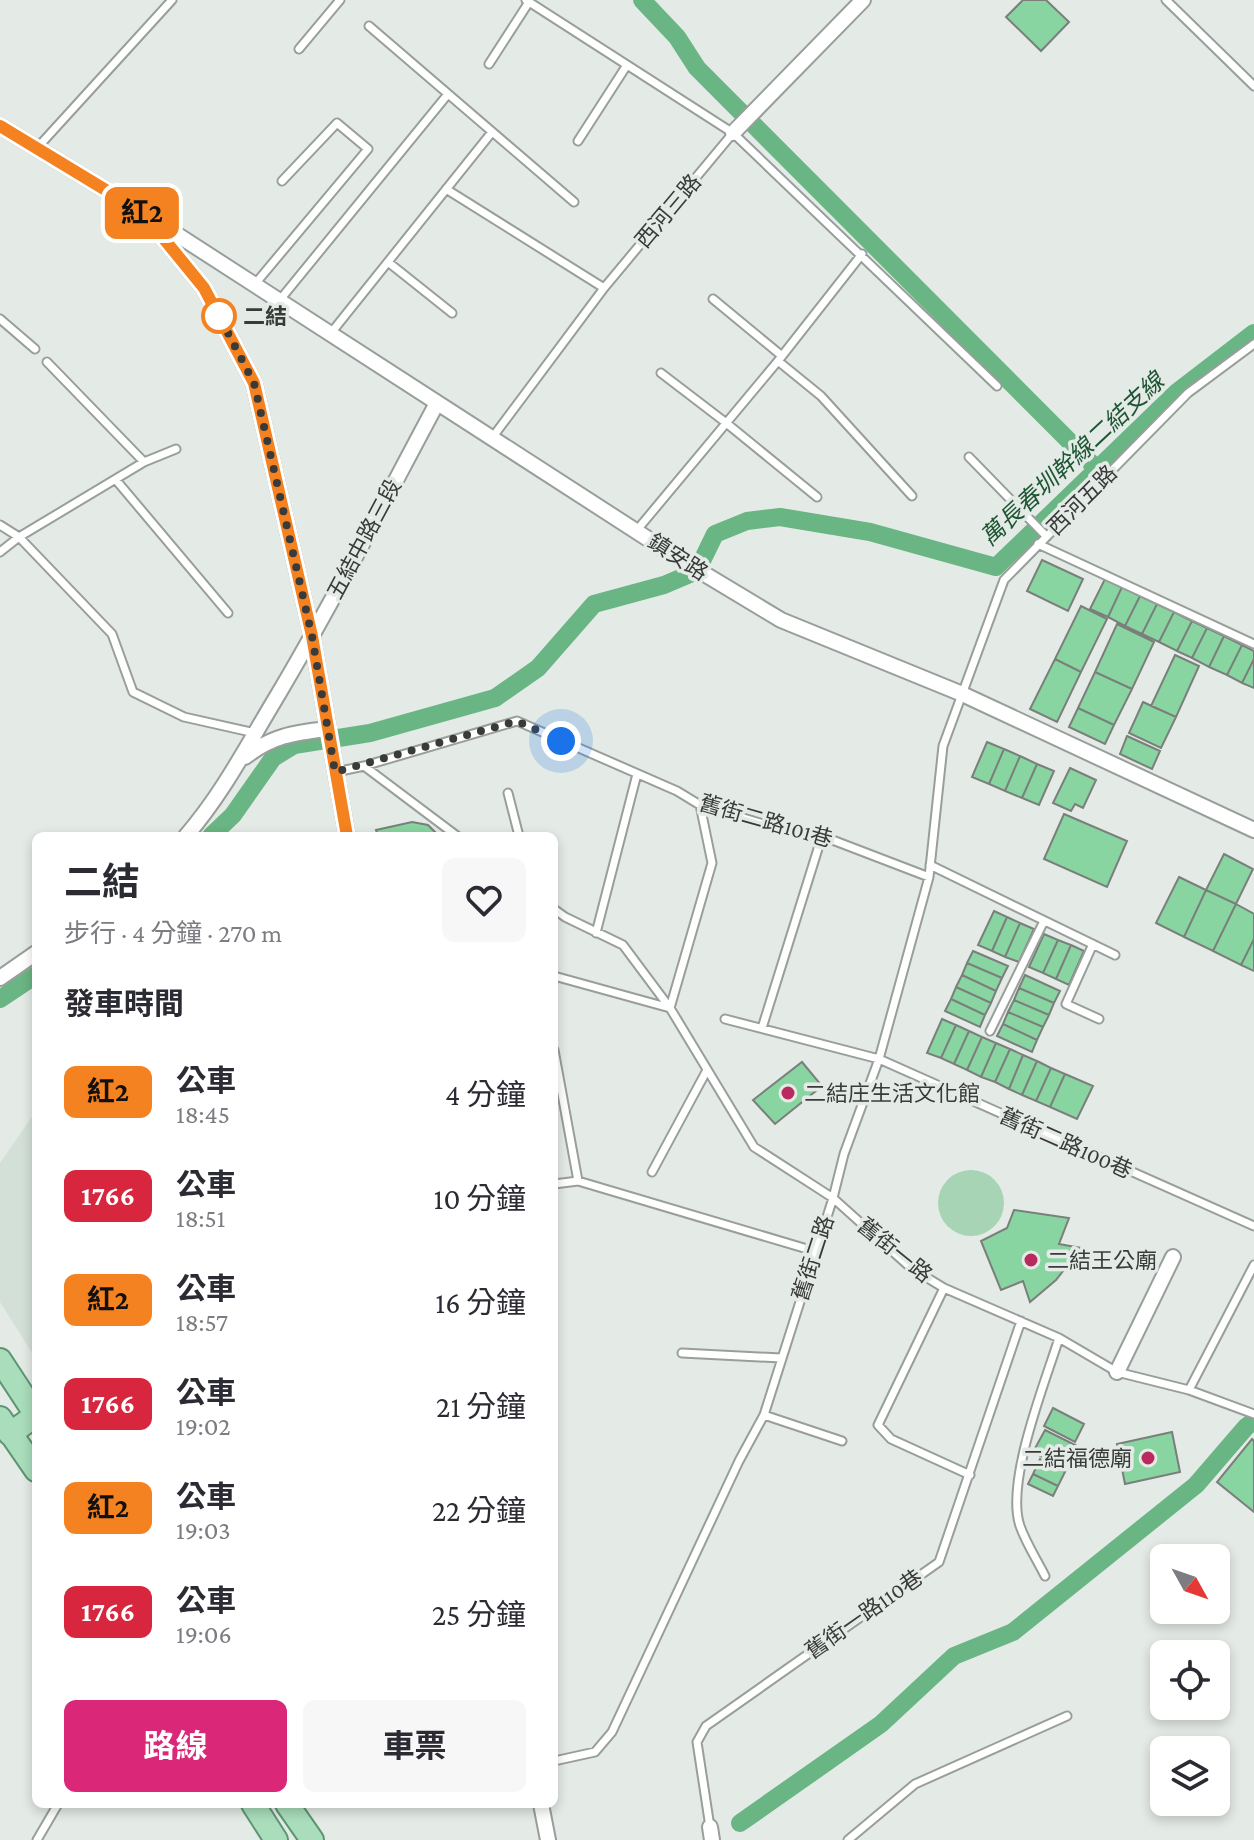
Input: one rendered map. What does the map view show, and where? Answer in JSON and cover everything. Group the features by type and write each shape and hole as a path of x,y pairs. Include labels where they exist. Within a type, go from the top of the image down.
{"main road":[{"path":"0,1360 32,1409"},
{"path":"32,1416 5,1426 32,1464"},
{"path":"256,1808 276,1840"},
{"path":"290,1808 312,1840"}],"street":[{"name":"西河三路","path":"733,133 863,0"},
{"name":"鎮安路","path":"0,126 142,212 673,555 781,620 960,693 1254,830"},
{"path":"142,212 204,288 254,383 312,636 346,832"},
{"name":"五結中路三段","path":"189,832 210,808 242,759 437,403"},
{"path":"242,759 264,742 293,733 327,732"},
{"path":"0,978 32,956"},
{"path":"1117,1372 1173,1257"},
{"path":"542,1808 548,1840"}],"lane":[{"path":"36,149 172,0"},
{"path":"299,49 340,0"},
{"path":"1166,0 1254,86"},
{"path":"489,64 527,1 733,133 997,386"},
{"path":"369,26 574,202"},
{"path":"578,141 627,65"},
{"path":"279,301 448,94"},
{"path":"255,284 368,149 337,123 282,181"},
{"path":"330,335 492,132"},
{"name":"西河三路","path":"492,438 604,288 733,133"},
{"path":"446,189 604,288"},
{"path":"637,530 862,254"},
{"path":"388,262 452,313"},
{"path":"713,299 821,396 912,496"},
{"path":"0,319 35,349"},
{"name":"西河五路","path":"960,693 1004,580 1188,393 1254,344"},
{"path":"47,362 144,462"},
{"path":"661,373 817,497"},
{"path":"0,552 19,537 144,462 176,449"},
{"path":"969,457 1046,536"},
{"path":"116,480 228,613"},
{"path":"0,525 19,537 112,634 133,692 184,717 255,733"},
{"path":"1038,544 1254,644"},
{"name":"舊街二路","path":"558,1760 595,1752 612,1732 739,1461 764,1415 844,1154 879,1059 929,877 943,746 960,693"},
{"name":"舊街二路101巷","path":"364,766 517,721 700,805 783,830 822,836 929,877"},
{"path":"335,772 364,766 452,832"},
{"path":"596,933 637,774"},
{"path":"508,793 518,832"},
{"path":"558,977 670,1008 712,863 700,805"},
{"path":"762,1028 822,836"},
{"path":"930,865 1115,955"},
{"name":"舊街一路","path":"558,911 623,945 670,1008 754,1147 833,1198 911,1268 944,1288 1059,1338 1117,1372 1189,1390 1253,1412"},
{"path":"990,1031 1044,921"},
{"path":"1093,944 1066,1004 1099,1019"},
{"name":"舊街二路100巷","path":"725,1019 879,1059 1254,1226"},
{"path":"652,1172 707,1070"},
{"path":"558,1072 578,1181"},
{"path":"558,1184 578,1181 814,1251"},
{"path":"1189,1390 1254,1265"},
{"path":"944,1288 878,1425 891,1439 970,1475"},
{"name":"舊街一路110巷","path":"711,1833 697,1742 706,1726 939,1562 1021,1321"},
{"path":"1045,1576 1019,1524 1018,1492 1026,1445 1059,1338"},
{"path":"682,1353 781,1358"},
{"path":"764,1415 842,1441"},
{"path":"848,1840 915,1784 1067,1716"},
{"path":"37,1840 56,1808"}],"shaded area":[{"path":"32,1117 32,1353 0,1302 0,1163"}],"green space":[{"path":"977,1170 995,1179 1002,1190 1002,1216 995,1227 984,1234 965,1236 952,1231 943,1222 938,1197 943,1184 952,1175"}],"building":[{"path":"1023,0 1046,0 1069,22 1041,51 1006,17"},
{"path":"1042,560 1083,579 1068,611 1027,591"},
{"path":"1105,579 1122,587 1108,617 1090,609"},
{"path":"1122,587 1140,596 1125,626 1108,617"},
{"path":"1140,596 1157,604 1142,634 1125,626"},
{"path":"1157,604 1174,612 1159,642 1142,634"},
{"path":"1081,606 1107,619 1081,672 1055,659"},
{"path":"1174,612 1192,621 1177,651 1159,642"},
{"path":"1192,621 1207,628 1192,658 1177,651"},
{"path":"1117,624 1154,642 1132,689 1095,672"},
{"path":"1207,628 1224,636 1209,667 1192,658"},
{"path":"1224,636 1242,645 1227,675 1209,667"},
{"path":"1242,645 1254,651 1254,659 1242,683 1227,675"},
{"path":"1175,655 1199,666 1176,717 1151,706"},
{"path":"1055,659 1081,672 1057,722 1030,709"},
{"path":"1254,659 1254,688 1242,683"},
{"path":"1095,672 1132,689 1114,725 1078,708"},
{"path":"1143,702 1176,717 1161,748 1129,733"},
{"path":"1078,708 1114,725 1105,744 1069,727"},
{"path":"1127,736 1160,751 1152,769 1120,754"},
{"path":"987,742 1004,749 989,784 972,777"},
{"path":"1004,749 1020,756 1005,791 989,784"},
{"path":"1020,756 1037,764 1022,798 1005,791"},
{"path":"1037,764 1054,771 1039,805 1022,798"},
{"path":"1070,768 1096,780 1083,808 1075,804 1071,811 1053,803"},
{"path":"1064,814 1127,841 1107,887 1044,859"},
{"path":"412,822 428,825 435,832 377,832"},
{"path":"1224,854 1253,869 1236,904 1206,890"},
{"path":"1179,877 1206,890 1184,937 1156,923"},
{"path":"1206,890 1236,904 1213,951 1184,937"},
{"path":"1236,904 1254,914 1254,939 1241,965 1213,951"},
{"path":"994,911 1007,917 992,951 978,945"},
{"path":"1007,917 1020,923 1005,957 992,951"},
{"path":"1020,923 1034,929 1019,962 1005,957"},
{"path":"1044,934 1058,940 1043,973 1029,967"},
{"path":"1254,939 1254,971 1241,965"},
{"path":"1058,940 1071,945 1056,979 1043,973"},
{"path":"1071,945 1084,951 1069,985 1056,979"},
{"path":"973,951 1008,966 1002,978 967,963"},
{"path":"967,963 1002,978 996,991 962,975"},
{"path":"962,975 996,991 991,1003 956,987"},
{"path":"1025,975 1060,991 1054,1003 1019,988"},
{"path":"956,987 991,1003 985,1015 951,999"},
{"path":"1019,988 1054,1003 1049,1015 1014,1000"},
{"path":"951,999 985,1015 980,1027 945,1011"},
{"path":"1014,1000 1049,1015 1043,1027 1008,1012"},
{"path":"1008,1012 1043,1027 1037,1040 1003,1024"},
{"path":"942,1019 956,1025 941,1058 927,1053"},
{"path":"1003,1024 1037,1040 1032,1052 997,1036"},
{"path":"956,1025 969,1031 954,1064 941,1058"},
{"path":"969,1031 982,1037 967,1070 954,1064"},
{"path":"982,1037 996,1043 981,1077 967,1070"},
{"path":"996,1043 1010,1049 995,1082 981,1077"},
{"path":"1010,1049 1023,1055 1009,1089 995,1082"},
{"path":"1023,1055 1037,1061 1022,1095 1009,1089"},
{"path":"1037,1061 1051,1068 1036,1101 1022,1095"},
{"name":"二結庄生活文化館","path":"802,1062 822,1086 775,1124 753,1100"},
{"path":"1051,1068 1065,1074 1050,1107 1036,1101"},
{"path":"1065,1074 1093,1086 1077,1119 1050,1107"},
{"name":"二結王公廟","path":"1014,1210 1069,1218 1059,1244 1081,1248 1056,1280 1030,1302 1023,1281 1001,1290 981,1241 1007,1228"},
{"path":"1053,1408 1084,1424 1075,1442 1044,1426"},
{"path":"1045,1430 1077,1446 1065,1469 1033,1452"},
{"name":"二結福德廟","path":"1172,1432 1180,1472 1125,1484 1117,1444"},
{"path":"1252,1439 1254,1441 1254,1512 1217,1482"},
{"path":"1040,1459 1065,1472 1058,1486 1033,1474"},
{"path":"1033,1474 1058,1486 1053,1496 1028,1484"}],"waterway":[{"path":"642,0 677,37 697,68 1097,469"},
{"name":"萬長春圳幹線二結支線","path":"215,832 233,815 273,758 294,745 370,733 495,698 538,668 594,604 664,585 697,571 715,534 747,521 780,517 870,532 996,567 1176,393 1254,333"},
{"name":"萬長春圳幹線二結支線","path":"0,999 32,978"},
{"path":"740,1823 881,1724 954,1656 1013,1632 1196,1485 1254,1421"}],"bus line":[{"name":"紅2","path":"0,126 142,212 204,288 254,383 312,636 346,832"}],"place":[{"name":"二結","path":"219,316"},
{"name":"二結庄生活文化館","path":"788,1093"},
{"name":"二結王公廟","path":"1031,1260"},
{"name":"二結福德廟","path":"1148,1458"}],"route":[{"path":"219,316 217,312 254,383 312,636 335,772 517,721 561,741"}]}
